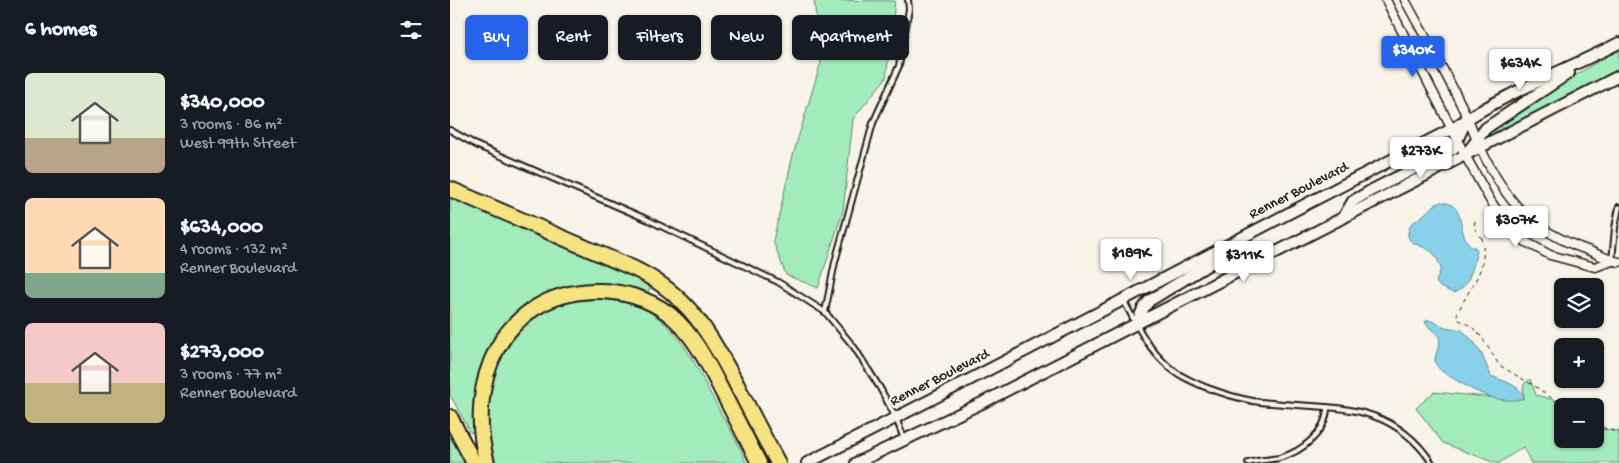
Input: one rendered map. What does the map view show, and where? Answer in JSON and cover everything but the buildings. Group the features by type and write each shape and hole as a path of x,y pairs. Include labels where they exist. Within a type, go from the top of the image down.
{"highway":[{"path":"450,189 635,268 669,290 689,308 712,338 778,463"},
{"path":"487,463 480,429 481,397 487,369 500,344 518,322 538,307 567,294 602,291 615,292 642,299 656,306 679,323 704,357 759,463"},
{"path":"450,417 474,463"}],"main road":[{"name":"Renner Boulevard","path":"807,463 1452,129 1468,118 1530,85 1619,43"},
{"path":"1478,144 1486,128 1600,53"},
{"path":"856,463 984,402 1466,155 1478,144 1619,76"},
{"path":"1343,218 1354,202 1372,190 1452,149 1468,118"},
{"path":"1136,324 1149,301 1230,252 1278,219"}],"street":[{"path":"1386,0 1466,155 1498,213 1511,229 1526,242 1550,255 1579,264 1595,267 1616,261"},
{"path":"1405,0 1468,118 1478,144 1499,185 1513,202 1536,224 1558,238 1616,261"}],"lane":[{"path":"825,312 835,262 873,123 898,66 909,9 908,0"},
{"path":"450,130 478,146 644,218 778,282 825,312 854,347 896,418 904,439"},
{"path":"1616,261 1615,228 1619,207"},
{"path":"1123,299 1154,353 1170,369 1194,383 1224,394 1253,400 1356,410 1376,416 1396,426 1412,440 1432,463"},
{"path":"1248,463 1278,458 1303,446 1324,425 1327,407"}],"path":[{"path":"1476,221 1474,227 1482,238 1484,252 1480,274 1463,300 1457,315 1459,320 1470,326 1481,336 1499,365 1554,400"},
{"path":"1482,238 1487,235"},
{"path":"1604,428 1619,433"}],"green space":[{"path":"814,0 895,1 893,15 816,15"},
{"path":"1619,48 1619,70 1495,133 1492,128"},
{"path":"821,60 888,60 886,78 853,119 843,211 818,288 786,275 773,241 793,155"},
{"path":"450,191 652,281 648,293 623,286 604,284 577,287 557,292 538,300 482,370 476,389 476,431 471,433 450,395"},
{"path":"597,299 634,305 662,321 674,333 692,359 736,440 746,463 496,463 489,431 488,398 490,383 502,353 522,328 548,310 567,303"},
{"path":"1530,379 1536,395 1554,400 1554,448 1604,448 1604,430 1619,431 1619,463 1531,463 1523,447 1499,463 1495,463 1443,443 1416,408 1434,392 1498,398 1524,397 1524,384"},
{"path":"450,432 467,463 450,463"}],"water":[{"path":"1441,202 1448,203 1456,209 1465,238 1471,247 1475,247 1477,250 1470,276 1459,290 1453,293 1440,287 1436,282 1441,268 1438,260 1429,250 1414,243 1408,236 1408,230 1412,223"},
{"path":"1429,320 1445,327 1462,330 1474,342 1491,376 1515,387 1524,398 1515,400 1497,399 1470,388 1441,371 1435,361 1440,340 1438,335 1425,323"}]}
